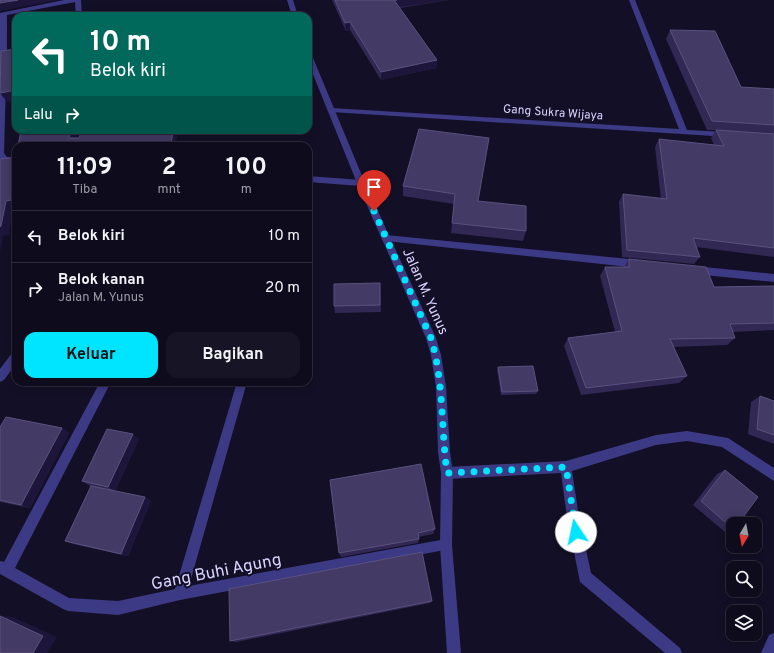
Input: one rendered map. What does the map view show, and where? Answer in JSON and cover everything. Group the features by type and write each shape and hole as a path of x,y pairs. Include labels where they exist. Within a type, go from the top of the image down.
{"street":[{"path":"16,12 74,0"},
{"path":"78,0 79,12"},
{"path":"290,0 294,12"},
{"path":"632,0 684,132"},
{"path":"12,13 2,15 3,72 0,154 4,159 12,161"},
{"name":"Jalan M. Yunus","path":"312,64 361,183 431,338 436,355 441,387 444,452 447,473 446,545 454,653"},
{"name":"Gang Sukra Wijaya","path":"331,110 736,136"},
{"path":"312,179 361,183"},
{"path":"386,238 647,265"},
{"path":"687,269 774,278"},
{"path":"0,377 12,361"},
{"path":"3,568 104,386"},
{"path":"180,594 241,386"},
{"path":"447,473 566,467 656,440 687,436 724,442 774,476"},
{"path":"566,467 573,517 586,577 675,653"},
{"name":"Gang Buhi Agung","path":"3,568 68,604 118,608 180,594 446,545"},
{"path":"768,653 774,640"}],"building":[{"path":"0,0 18,0 0,3"},
{"path":"335,0 394,0 437,60 381,72 350,22 345,23"},
{"path":"670,30 715,31 741,87 774,89 774,125 712,121"},
{"path":"12,50 12,91 0,93 1,51"},
{"path":"419,129 489,138 478,201 526,206 526,231 452,223 455,194 403,186"},
{"path":"716,130 774,134 774,248 693,238 700,257 627,250 623,194 667,199 659,139 724,146"},
{"path":"20,134 70,134 69,138 79,138 80,134 172,134 172,142 19,142"},
{"path":"12,158 12,200 6,201 0,227 0,159"},
{"path":"629,259 706,267 714,287 774,286 774,323 730,324 735,338 670,339 687,376 586,388 568,338 622,331 605,267 629,267"},
{"path":"380,283 380,305 334,306 334,284"},
{"path":"533,366 538,391 502,392 498,367"},
{"path":"760,396 774,401 774,435 757,429"},
{"path":"6,417 62,428 21,505 0,500 0,427"},
{"path":"107,429 133,434 108,487 82,481"},
{"path":"421,464 435,529 418,533 419,539 339,553 330,480"},
{"path":"725,470 758,497 743,517 726,517 726,523 701,501"},
{"path":"91,486 145,497 121,554 65,541"},
{"path":"422,552 432,601 230,641 229,589"},
{"path":"0,616 43,636 33,653 0,653"}],"route":[{"path":"374,211 431,338 436,355 441,387 444,452 447,473 566,467 576,532"}]}
